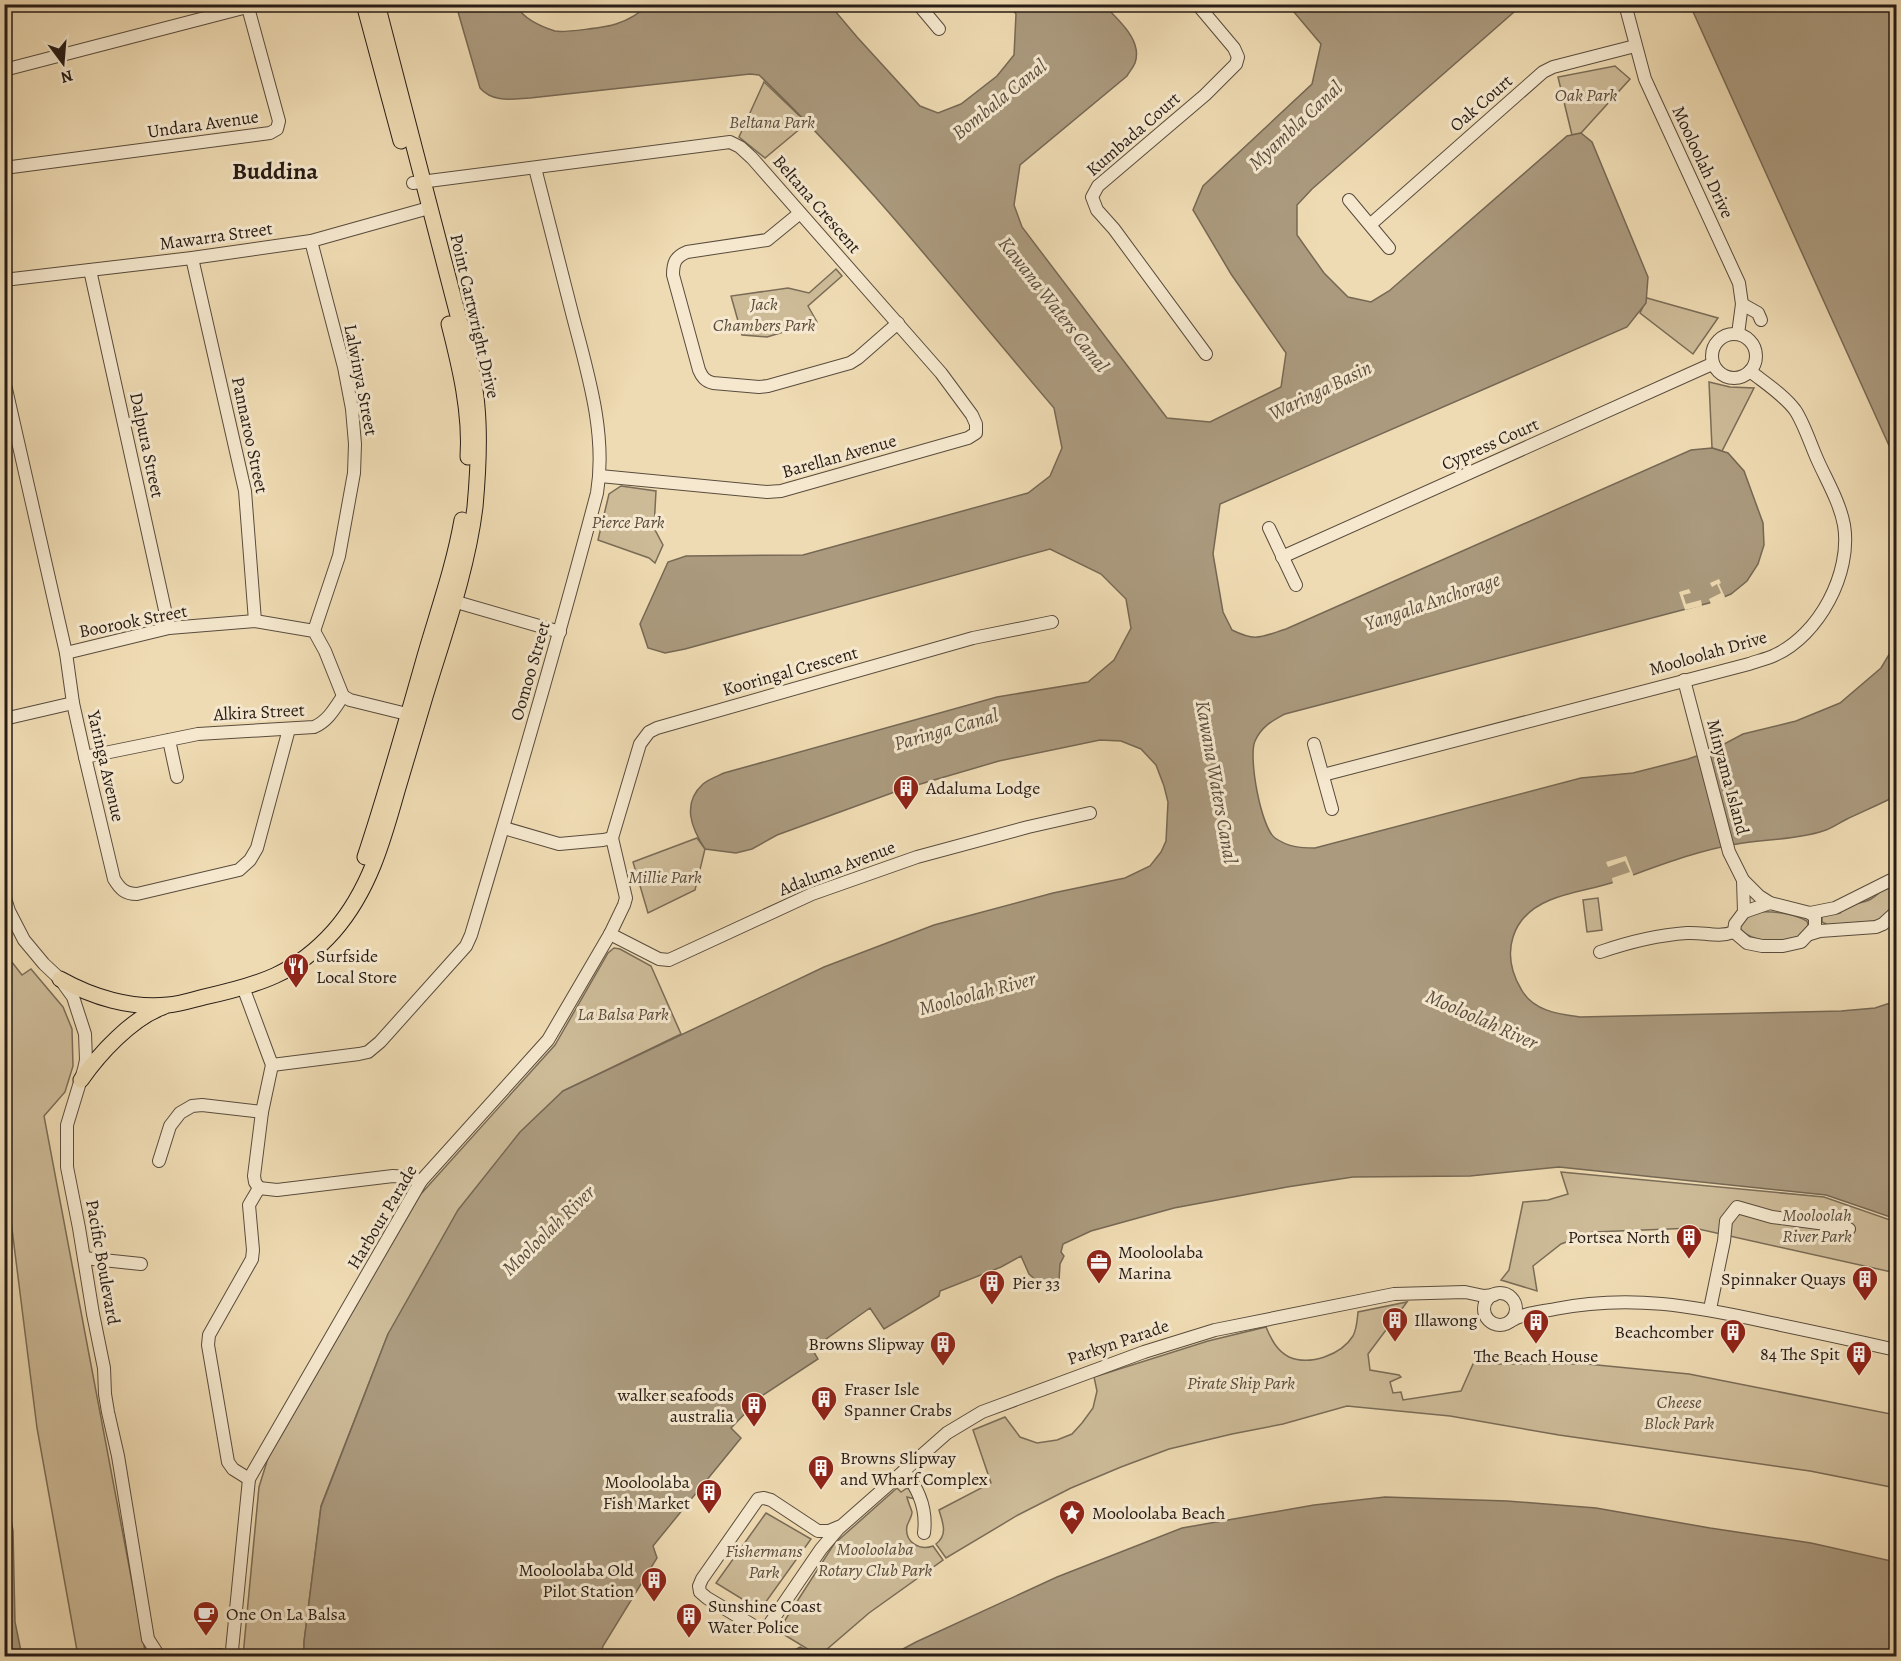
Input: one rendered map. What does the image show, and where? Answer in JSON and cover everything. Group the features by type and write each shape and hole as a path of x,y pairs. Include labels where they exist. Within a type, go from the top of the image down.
{"main road":[{"name":"Point Cartwright Drive","path":"81,1080 101,1054 143,1016 183,1002 266,981 317,948 344,919 388,824 414,716 448,600 469,542 475,506 478,452 477,406 468,354 364,4"},
{"name":"Point Cartwright Drive","path":"377,4 417,183"},
{"name":"Point Cartwright Drive","path":"60,979 82,991 105,999 149,1005 183,1002"}],"street":[{"path":"918,4 939,28"},
{"name":"Kumbada Court","path":"1197,4 1234,48 1238,57 1236,64 1205,95 1098,186 1092,197 1097,210 1114,229 1206,354"},
{"name":"Mooloolah Drive","path":"1625,4 1645,79 1739,283 1742,304 1738,334"},
{"path":"4,70 247,6"},
{"name":"Undara Avenue","path":"4,168 270,134 278,129 279,121 247,6"},
{"name":"Oak Court","path":"1371,224 1544,72 1553,67 1635,46"},
{"name":"Beltana Crescent","path":"417,183 730,142 740,147 752,158 941,373 972,415 976,424 976,433"},
{"name":"Oomoo Street","path":"272,1065 359,1054 375,1048 466,946 504,828 560,632 600,476 597,419 587,370 535,168"},
{"path":"1349,200 1389,248"},
{"name":"Mawarra Street","path":"4,280 192,258 311,241 425,210"},
{"path":"801,213 766,240 687,252 678,256 673,265 673,275 699,370 703,377 713,383 768,386 850,363 898,324"},
{"name":"Lalwinya Street","path":"311,241 344,367 352,409 355,444 354,473 339,556 314,631"},
{"name":"Pannaroo Street","path":"192,258 245,491 255,621"},
{"name":"Dalpura Street","path":"90,270 169,628"},
{"path":"1742,304 1758,313 1761,320"},
{"path":"1738,334 1745,337 1755,348 1756,356 1750,370 1737,378 1722,374 1712,364 1712,355 1717,341 1723,336 1738,334"},
{"name":"Cypress Court","path":"1282,557 1712,364"},
{"name":"Mooloolah Drive","path":"1323,775 1749,664 1776,655 1813,625 1838,582 1844,556 1844,525 1834,497 1795,411 1750,370"},
{"name":"Yaringa Avenue","path":"4,380 66,652 85,758 114,879 120,889 128,894 137,894 239,870 250,860 257,848 290,729"},
{"name":"Barellan Avenue","path":"600,476 767,492 781,491 968,438 976,433"},
{"path":"1269,528 1296,585"},
{"path":"448,600 560,632"},
{"name":"Boorook Street","path":"66,652 169,628 255,621 314,631"},
{"name":"Kooringal Crescent","path":"612,838 640,744 649,732 657,728 973,638 1052,622"},
{"path":"314,631 325,651 343,696 350,700 414,716"},
{"name":"Minyama Island","path":"1684,680 1729,852 1743,880 1759,896 1770,903 1810,914"},
{"name":"Alkira Street","path":"85,758 198,734 314,727 322,724 343,696"},
{"path":"4,719 74,703"},
{"path":"169,740 177,777"},
{"path":"1314,744 1332,809"},
{"name":"Adaluma Avenue","path":"610,934 659,959 669,960 812,894 917,857 1090,813"},
{"path":"504,828 559,844 612,838"},
{"name":"Harbour Parade","path":"228,1654 249,1479 421,1181 548,1040 610,934 626,898 612,838"},
{"name":"Minyama Island","path":"1734,932 1735,924 1744,912 1743,880"},
{"path":"1600,952 1635,940 1689,933 1724,936 1734,932 1747,943 1762,946 1783,946 1801,942 1815,927 1816,921 1810,914 1835,908 1891,880 1896,883"},
{"name":"Pacific Boulevard","path":"4,895 9,911 24,940 60,979 73,997 85,1034 86,1060 67,1125 66,1157 104,1368 105,1394 118,1456 148,1639 159,1656"},
{"path":"1744,912 1770,903"},
{"path":"1810,934 1820,931 1876,927 1896,912"},
{"path":"243,987 272,1065 262,1112 254,1176 258,1188 249,1205 254,1250 252,1259 209,1335 208,1345 228,1462 233,1469 249,1479"},
{"path":"159,1161 170,1126 180,1113 192,1106 202,1105 262,1112"},
{"path":"258,1188 277,1191 393,1176 408,1176 421,1181"},
{"path":"1710,1310 1726,1221 1737,1207 1772,1217 1849,1229"},
{"path":"84,1258 141,1264"},
{"name":"Parkyn Parade","path":"841,1526 829,1531 818,1531 771,1500 757,1499 702,1579 699,1586 700,1592 754,1626 765,1626 772,1622 821,1549 841,1526 947,1433 982,1412 1154,1348 1215,1330 1405,1293 1468,1292 1484,1296 1494,1295"},
{"name":"Parkyn Parade","path":"1449,1293 1475,1301 1484,1311"},
{"path":"1574,1305 1518,1317 1503,1325 1488,1320 1484,1311 1486,1302 1494,1295 1504,1294 1519,1304 1526,1305 1669,1303 1896,1350"},
{"path":"1511,1321 1516,1310 1512,1299"},
{"path":"904,1471 916,1488 924,1510 924,1533"},
{"path":"818,1531 822,1540 821,1549"},
{"path":"175,1656 228,1654"}],"green space":[{"name":"Oak Park","path":"1615,66 1630,79 1581,133 1572,135 1558,77"},
{"name":"Beltana Park","path":"764,82 807,123 765,158 739,137"},
{"name":"Jack Chambers Park","path":"836,269 842,276 808,306 817,322 767,337 742,335 731,296 788,288 809,293"},
{"path":"1647,298 1718,318 1693,354 1640,313"},
{"path":"1709,382 1730,387 1754,388 1722,451 1712,448"},
{"name":"Pierce Park","path":"621,486 656,491 654,528 663,545 655,563 649,558 598,540 609,494"},
{"name":"Millie Park","path":"697,838 705,849 695,890 648,913 633,862"},
{"path":"1891,887 1896,896 1895,908 1877,921 1828,925 1822,922 1822,915 1840,913 1850,905 1867,901 1882,890"},
{"path":"1598,898 1602,930 1587,932 1583,900"},
{"path":"1756,912 1789,914 1807,921 1809,928 1803,935 1789,940 1770,941 1752,937 1740,928 1744,918"},
{"name":"La Balsa Park","path":"614,948 651,966 681,1034 563,1091 388,1334 321,1506 304,1656 243,1656 259,1487 268,1458 420,1195 555,1045 608,953"},
{"path":"4,952 22,975 31,969 63,1007 72,1029 73,1066 65,1092 44,1116 146,1656 78,1656 37,1428 11,1221 4,1134"},
{"name":"Mooloolah River Park","path":"1561,1172 1824,1197 1896,1222 1896,1273 1694,1228 1593,1232 1561,1244 1533,1266 1537,1291 1501,1280 1509,1270 1523,1202 1548,1200 1568,1194"},
{"path":"1407,1302 1368,1354 1370,1370 1401,1377 1390,1382 1393,1393 1401,1392 1403,1400 1461,1391 1473,1364 1587,1364 1689,1374 1896,1415 1896,1488 1810,1471 1559,1435 1450,1416 1347,1406 1283,1424 1169,1449 1121,1467 1071,1488 1018,1515 946,1558 936,1544 943,1533 939,1510 991,1483 973,1430 1005,1417 1020,1437 1037,1443 1057,1440 1072,1434 1093,1408 1097,1391 1094,1377 1208,1341 1266,1327 1275,1344 1289,1357 1306,1360 1324,1357 1348,1343 1355,1330 1358,1312"},
{"name":"Mooloolaba Rotary Club Park","path":"897,1488 901,1492 909,1489 915,1499 907,1497 912,1512 907,1526 910,1541 918,1546 933,1546 943,1560 869,1613 819,1656 778,1631 834,1544"},
{"name":"Fishermans Park","path":"766,1513 811,1539 760,1610 716,1583"},
{"path":"800,1647 817,1656 783,1656"}],"water":[{"path":"1872,4 1878,8 1896,9 1896,461 1690,5"},
{"path":"456,5 517,5 523,14 533,21 560,31 616,24 634,16 648,5 830,5 920,106 938,113 961,104 997,76 1014,55 1016,14 1009,5 1104,5 1132,38 1136,46 1135,63 1127,76 1020,165 1014,205 1022,227 1167,418 1210,422 1281,387 1286,353 1231,274 1193,210 1203,186 1312,84 1321,44 1288,5 1522,5 1312,189 1297,205 1297,235 1324,273 1348,297 1371,302 1389,291 1567,136 1581,133 1592,142 1648,277 1646,303 1627,327 1220,504 1213,554 1223,612 1232,630 1247,636 1259,637 1286,629 1691,450 1712,448 1728,453 1744,471 1763,523 1764,545 1758,564 1747,581 1731,594 1709,603 1285,714 1264,728 1255,741 1253,749 1257,792 1265,821 1275,838 1294,846 1315,848 1581,778 1633,773 1688,759 1711,751 1743,734 1796,721 1840,703 1881,668 1896,643 1896,796 1823,831 1705,851 1611,883 1550,900 1537,907 1518,926 1513,937 1511,962 1521,989 1532,1002 1547,1010 1580,1017 1841,1011 1875,1008 1896,1001 1896,1219 1826,1195 1559,1167 1470,1176 1353,1177 1174,1208 1091,1231 1063,1244 1061,1252 1064,1256 1060,1264 1059,1281 1039,1283 1029,1274 1021,1256 1001,1267 940,1291 939,1296 884,1329 870,1308 812,1349 818,1359 763,1395 731,1428 741,1438 653,1546 657,1558 603,1646 600,1656 304,1656 321,1507 388,1334 458,1210 520,1132 563,1091 824,967 934,925 1053,893 1125,878 1150,866 1166,841 1168,802 1156,765 1141,749 1121,741 1100,740 999,761 900,790 777,835 752,849 736,853 705,849 693,825 691,808 696,792 708,781 724,773 997,697 1088,682 1114,660 1131,628 1126,599 1101,574 1050,549 685,649 665,653 648,648 640,624 668,562 686,556 803,555 1028,493 1050,476 1062,448 1054,408 837,154 759,75 750,74 530,98 497,98 480,88"},
{"path":"4,1478 13,1531 15,1622 22,1656 5,1656"},
{"path":"1385,1497 1507,1501 1596,1508 1811,1543 1896,1562 1896,1656 890,1656 1057,1577 1182,1528 1314,1505"}],"pier":[{"path":"1719,579 1725,597 1724,600 1711,604 1709,599 1721,593 1717,584 1712,587 1710,583"},
{"path":"1689,589 1691,593 1683,595 1686,604 1701,600 1702,606 1685,610 1679,592"},
{"path":"1626,856 1634,877 1613,884 1612,878 1630,872 1625,861 1608,867 1606,862"}],"place":[{"name":"Adaluma Lodge","path":"906,811"},
{"name":"Surfside Local Store","path":"296,989"},
{"name":"Portsea North","path":"1689,1260"},
{"name":"Mooloolaba Marina","path":"1099,1285"},
{"name":"Spinnaker Quays","path":"1865,1302"},
{"name":"Pier 33","path":"992,1306"},
{"name":"Illawong","path":"1395,1343"},
{"name":"The Beach House","path":"1536,1345"},
{"name":"Beachcomber","path":"1733,1355"},
{"name":"Browns Slipway","path":"943,1367"},
{"name":"84 The Spit","path":"1859,1377"},
{"name":"Fraser Isle Spanner Crabs","path":"824,1422"},
{"name":"walker seafoods australia","path":"754,1428"},
{"name":"Browns Slipway and Wharf Complex","path":"821,1491"},
{"name":"Mooloolaba Fish Market","path":"709,1515"},
{"name":"Mooloolaba Beach","path":"1072,1536"},
{"name":"Mooloolaba Old Pilot Station","path":"654,1603"},
{"name":"One On La Balsa","path":"206,1637"},
{"name":"Sunshine Coast Water Police","path":"689,1639"}],"district":[{"name":"Buddina","path":"275,171"}],"water label":[{"name":"Bombala Canal","path":"999,99"},
{"name":"Myambla Canal","path":"1295,125"},
{"name":"Kawana Waters Canal","path":"1054,304"},
{"name":"Waringa Basin","path":"1320,390"},
{"name":"Yangala Anchorage","path":"1432,601"},
{"name":"Paringa Canal","path":"946,729"},
{"name":"Kawana Waters Canal","path":"1217,782"},
{"name":"Mooloolah River","path":"977,993"},
{"name":"Mooloolah River","path":"1482,1019"},
{"name":"Mooloolah River","path":"548,1230"}],"park label":[{"name":"Pirate Ship Park","path":"1241,1383"},
{"name":"Cheese Block Park","path":"1679,1412"}]}
